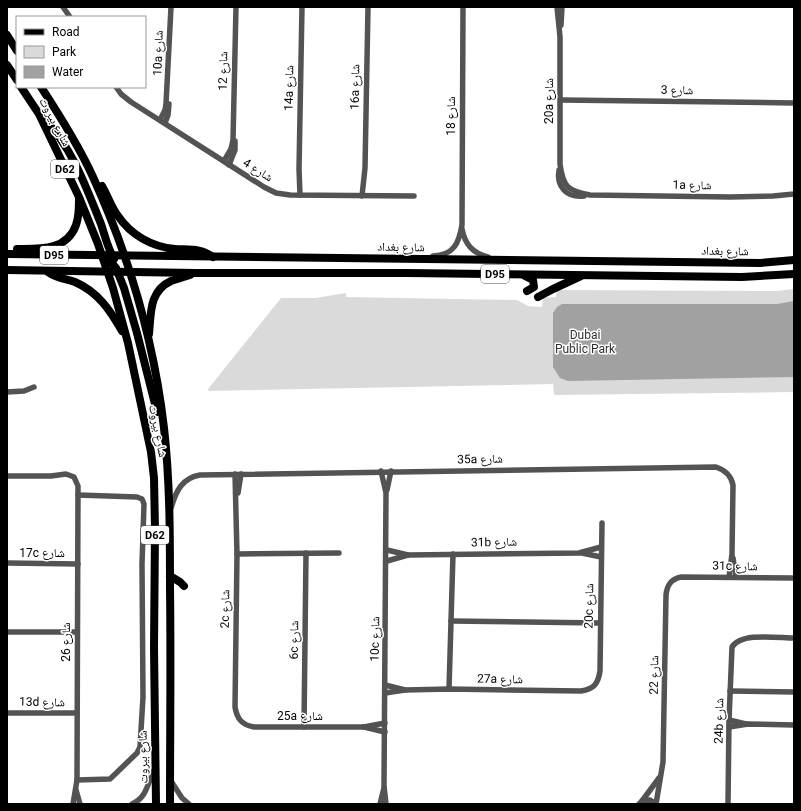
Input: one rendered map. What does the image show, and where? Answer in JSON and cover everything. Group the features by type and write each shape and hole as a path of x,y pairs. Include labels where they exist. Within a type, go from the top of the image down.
{"main road":[{"path":"7,36 16,50"},
{"path":"7,65 16,78"},
{"name":"شارع بيروت","path":"22,88 39,114 79,197 102,255 128,343 148,439 154,478 156,804"},
{"name":"شارع بيروت","path":"42,88 70,132 93,177 124,256 148,339 164,427 170,512 170,804"},
{"path":"39,114 52,127 67,147 94,207 112,255 119,265 129,272"},
{"path":"93,177 104,189 118,216 127,227 138,236 156,245 175,249 200,250 214,257"},
{"path":"7,249 43,249 65,241 73,232 76,225 79,197"},
{"name":"شارع بغداد","path":"7,254 760,263 794,260"},
{"path":"102,255 111,262 118,272 137,333 155,406 164,427"},
{"name":"شارع بغداد","path":"7,270 196,273 408,272 742,277 794,274"},
{"path":"46,271 59,278 78,284 96,295 109,310 128,343"},
{"path":"148,339 151,308 157,293 171,282 196,273"},
{"path":"520,274 533,280 534,287 527,291"},
{"path":"538,297 585,274"},
{"path":"170,576 184,586"}],"street":[{"path":"63,7 69,16"},
{"name":"شارع 12","path":"227,163 233,135 236,7"},
{"name":"14a شارع","path":"298,195 302,7"},
{"name":"16a شارع","path":"364,196 368,7"},
{"name":"شارع 18","path":"463,7 462,225 464,238 471,249 482,256 500,260"},
{"name":"20a شارع","path":"557,7 560,37"},
{"name":"20a شارع","path":"562,7 560,37 560,164 558,180 564,191 571,195 590,195"},
{"name":"10a شارع","path":"162,122 167,96 170,8"},
{"name":"شارع 4","path":"117,88 126,98 162,122 270,190 283,194 298,195 414,196"},
{"name":"شارع 3","path":"560,100 794,103"},
{"name":"1a شارع","path":"590,195 730,197 794,194"},
{"name":"شارع 18","path":"390,259 402,256 437,256 447,253 457,244 462,225"},
{"path":"7,392 24,391 34,387"},
{"name":"35a شارع","path":"170,512 177,490 189,478 200,475 381,471 720,468 730,476 733,485 732,554 729,577"},
{"name":"10c شارع","path":"381,471 386,493 387,550 384,786 386,804"},
{"name":"10c شارع","path":"386,493 391,471"},
{"name":"شارع 26","path":"7,476 66,474 72,476 77,483 77,780 73,804"},
{"name":"2c شارع","path":"238,474 236,499 237,554 235,707 238,719"},
{"path":"77,780 110,779 137,753 140,747 143,697 142,564 144,504 142,499 137,497 78,495"},
{"name":"20c شارع","path":"594,687 599,679 600,671 602,523"},
{"name":"31b شارع","path":"387,550 408,554 453,554 580,552 601,547"},
{"name":"31b شارع","path":"580,552 601,557"},
{"name":"6c شارع","path":"304,727 306,553"},
{"path":"237,554 339,553"},
{"name":"31b شارع","path":"387,560 408,554"},
{"path":"449,689 453,554"},
{"name":"35a شارع","path":"732,554 736,577"},
{"name":"17c شارع","path":"7,563 78,564"},
{"name":"31c شارع","path":"675,578 794,578"},
{"name":"شارع 22","path":"656,804 663,767 667,591 668,585 675,578"},
{"path":"451,621 600,623"},
{"path":"7,632 77,632"},
{"name":"24b شارع","path":"728,804 732,648 737,641 750,637 794,638"},
{"name":"27a شارع","path":"385,685 405,690"},
{"name":"27a شارع","path":"385,693 405,690 449,689 581,691 594,687"},
{"path":"730,691 794,692"},
{"name":"13d شارع","path":"7,713 77,713"},
{"name":"25a شارع","path":"238,719 244,724 254,727 364,727 385,723"},
{"path":"729,720 748,724"},
{"path":"729,727 748,724 794,725"},
{"name":"25a شارع","path":"364,727 385,732"},
{"path":"132,804 144,795 155,769"},
{"name":"شارع 22","path":"640,803 661,774"},
{"path":"170,781 182,798 189,804"},
{"name":"10c شارع","path":"380,804 384,786"},
{"name":"شارع 26","path":"76,790 80,804"},
{"path":"640,803 650,800 656,804"}],"green space":[{"name":"Dubai Public Park","path":"794,289 794,392 554,395 553,384 209,391 208,389 281,298 315,298 346,293 346,297 517,300 528,306 542,307 543,298 556,297 557,290 777,291"}],"water":[{"path":"794,301 794,377 568,381 560,378 553,367 553,313 557,307 562,304 777,304"}]}
